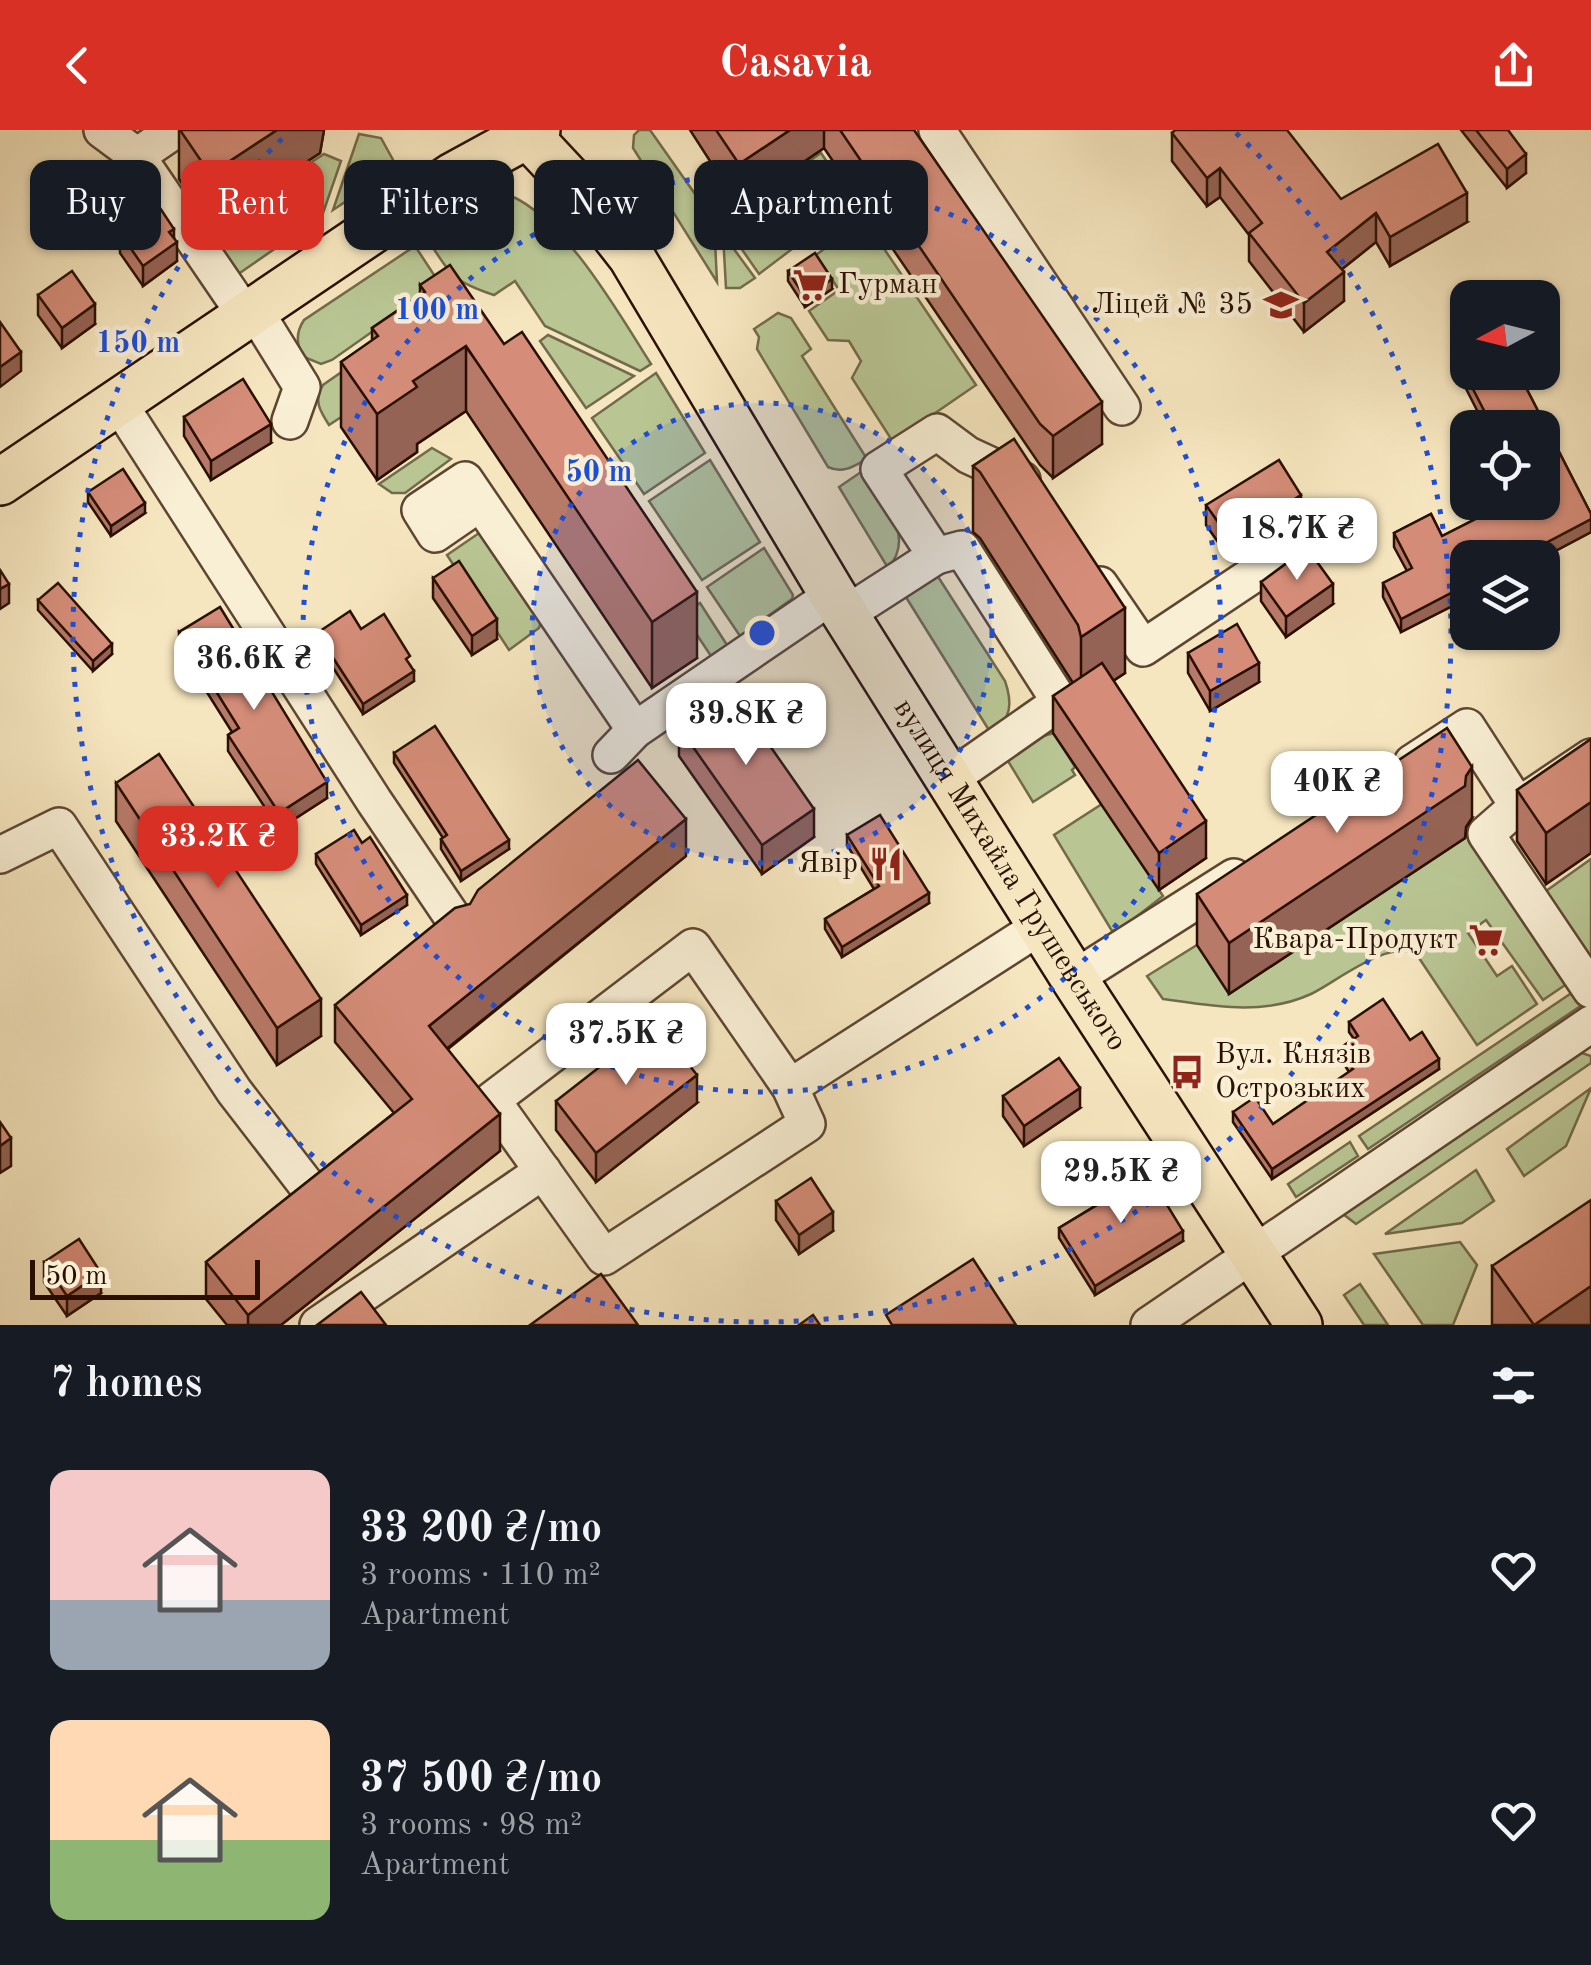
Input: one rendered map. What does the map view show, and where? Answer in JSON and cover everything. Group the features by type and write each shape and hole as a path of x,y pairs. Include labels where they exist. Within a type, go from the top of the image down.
{"main road":[{"path":"0,482 453,176 535,131"},
{"name":"вулиця Михайла Грушевського","path":"535,131 631,256 848,599 1041,926 1260,1250 1322,1325"},
{"name":"вулиця Михайла Грушевського","path":"848,599 967,767 1092,967 1260,1250 1298,1325"}],"street":[{"path":"102,130 137,156 302,388 290,420"},
{"path":"137,156 174,130"},
{"path":"936,130 1122,407"},
{"path":"118,402 456,924"},
{"path":"936,556 879,469 937,432 968,455 1032,484 1042,500"},
{"path":"480,504 623,742 848,599 936,556 962,550 1060,702 967,767"},
{"path":"1076,550 1143,648 1290,550"},
{"path":"1384,781 1467,727 1518,806"},
{"path":"1591,757 1518,806 1486,834 1591,990"},
{"path":"0,855 59,826 234,1091 308,1188"},
{"path":"1092,967 1267,856"},
{"path":"790,1087 1041,926"},
{"path":"694,947 790,1087 807,1124 604,1256 492,1100 694,947"},
{"path":"1148,1325 1591,1024"},
{"path":"318,1325 543,1171"}],"green space":[{"path":"639,130 650,130 671,160 641,160 633,148 634,135"},
{"path":"359,134 381,138 393,160 350,160"},
{"path":"324,154 341,161 324,210 324,160 315,160"},
{"path":"674,164 694,193 694,245 674,213"},
{"path":"344,178 344,203 333,210"},
{"path":"514,198 534,210 534,250 574,250 651,364 640,371 545,326 515,281 494,295 461,281 435,250 514,250"},
{"path":"216,250 273,250 234,277"},
{"path":"409,250 418,250 440,284 321,364 304,357 300,348 298,338 304,320"},
{"path":"697,250 715,250 717,282"},
{"path":"724,250 735,250 755,278 740,288 726,288"},
{"path":"742,250 791,250 759,274"},
{"path":"823,250 885,250 976,385 893,442 852,378 861,361 849,341 828,340 809,311 839,290 816,255"},
{"path":"778,313 791,318 811,349 802,356 867,459 844,469 828,467 757,349 759,337 754,329"},
{"path":"548,335 634,376 586,408 540,341"},
{"path":"373,350 355,408 329,425 318,401 320,390"},
{"path":"656,373 705,453 644,494 592,418"},
{"path":"432,448 451,459 405,493 392,493 379,484"},
{"path":"710,460 760,542 702,580 649,501"},
{"path":"864,470 898,531 896,556 888,568 839,487"},
{"path":"485,529 541,622 539,628 509,650 447,555"},
{"path":"764,548 792,599 740,636 707,587"},
{"path":"935,572 1005,681 1009,710 992,735 904,594"},
{"path":"700,603 727,645 711,656 683,614"},
{"path":"1054,733 1075,767 1075,775 1033,802 1008,761 1036,738"},
{"path":"1102,804 1163,896 1122,928 1112,931 1054,835"},
{"path":"1475,831 1574,979 1543,1000 1486,920 1468,933 1497,976 1512,966 1537,1004 1477,1045 1417,955 1406,951 1379,956 1293,1001 1256,1007 1163,999 1147,976 1197,945 1230,993"},
{"path":"1591,859 1591,964 1539,896"},
{"path":"1579,988 1588,1001 1368,1149 1359,1136"},
{"path":"1582,1053 1591,1056 1591,1063 1356,1224 1343,1214"},
{"path":"1591,1088 1566,1146 1524,1176 1507,1149"},
{"path":"1350,1142 1358,1156 1296,1197 1288,1184"},
{"path":"1476,1170 1494,1201 1462,1223 1385,1234"},
{"path":"1460,1242 1477,1265 1453,1325 1423,1325 1374,1254"},
{"path":"1360,1284 1388,1325 1364,1325 1344,1295"}],"building":[{"path":"180,130 277,130 231,160 200,160"},
{"path":"716,130 790,130 745,160 736,160"},
{"path":"840,130 914,130 1102,402 1053,436 1040,424 922,250 928,250 928,160 860,160"},
{"path":"1287,130 1341,199 1438,144 1467,193 1390,237 1376,213 1327,252 1344,272 1304,303 1249,233 1262,223 1220,168 1207,178 1172,133"},
{"path":"1476,130 1508,130 1526,154 1507,169"},
{"path":"161,210 174,229 169,232 177,242 143,266 132,250 161,250"},
{"name":"Гурман","path":"815,253 832,279 805,297 788,271"},
{"path":"450,265 504,344 522,332 697,592 652,622 466,346 413,381 417,387 377,414 341,362 378,336 372,328 425,292 420,285"},
{"path":"72,271 95,304 62,328 38,295"},
{"path":"0,322 21,352 0,367"},
{"path":"243,379 271,424 211,461 184,417"},
{"path":"1474,390 1527,390 1538,410 1484,410"},
{"path":"1014,439 1125,608 1081,637 1078,625 973,466"},
{"path":"1560,454 1591,514 1591,519 1551,540 1450,540 1450,593 1401,619 1383,583 1412,568 1394,533 1431,514 1442,536 1474,520 1560,520"},
{"path":"1279,460 1301,495 1230,539 1206,505"},
{"path":"123,469 145,503 111,526 88,492"},
{"path":"1307,548 1333,584 1286,617 1261,582"},
{"path":"459,561 497,619 472,636 433,578"},
{"path":"0,570 9,584 0,589"},
{"path":"58,583 112,644 93,661 38,600"},
{"path":"220,607 327,782 279,813 228,735 239,728 179,632"},
{"path":"350,611 361,629 384,614 410,656 406,659 414,671 363,704 317,633"},
{"path":"1237,624 1259,663 1210,691 1188,653"},
{"path":"1102,663 1206,821 1159,853 1053,696"},
{"path":"731,690 814,809 762,845 679,727"},
{"path":"435,726 509,840 461,871 441,839 447,835 394,753"},
{"path":"1447,728 1472,767 1465,786 1229,943 1197,894"},
{"path":"1591,739 1591,802 1546,833 1517,790"},
{"path":"159,754 321,999 277,1028 116,783"},
{"path":"638,760 686,819 429,1026 500,1114 248,1315 206,1262 412,1099 335,1005 455,908 470,904 478,890"},
{"path":"880,815 929,893 842,947 825,919 879,886 847,835"},
{"path":"354,830 362,843 370,837 407,895 361,925 316,854"},
{"path":"1383,999 1410,1040 1422,1032 1439,1059 1272,1169 1233,1112 1255,1097 1273,1124 1353,1069 1340,1048 1358,1036 1349,1022"},
{"path":"656,1023 697,1075 596,1153 556,1101"},
{"path":"1059,1058 1080,1088 1024,1126 1003,1096"},
{"path":"0,1122 11,1138 0,1146"},
{"path":"1142,1164 1183,1231 1095,1286 1059,1228 1107,1199 1101,1189"},
{"path":"811,1178 833,1212 799,1235 776,1201"},
{"path":"1591,1200 1591,1286 1534,1325 1492,1266"},
{"path":"79,1239 101,1273 67,1296 44,1262"},
{"path":"973,1259 1016,1325 892,1325 886,1315"},
{"path":"601,1274 638,1325 530,1325"},
{"path":"361,1292 386,1325 317,1325"},
{"path":"813,1315 820,1325 799,1325"}],"place":[{"name":"Гурман","path":"810,285"},
{"name":"Ліцей № 35","path":"1281,305"},
{"name":"Явір","path":"886,864"},
{"name":"Квара-Продукт","path":"1486,940"},
{"name":"Вул. Князів Острозьких","path":"1187,1072"}]}
